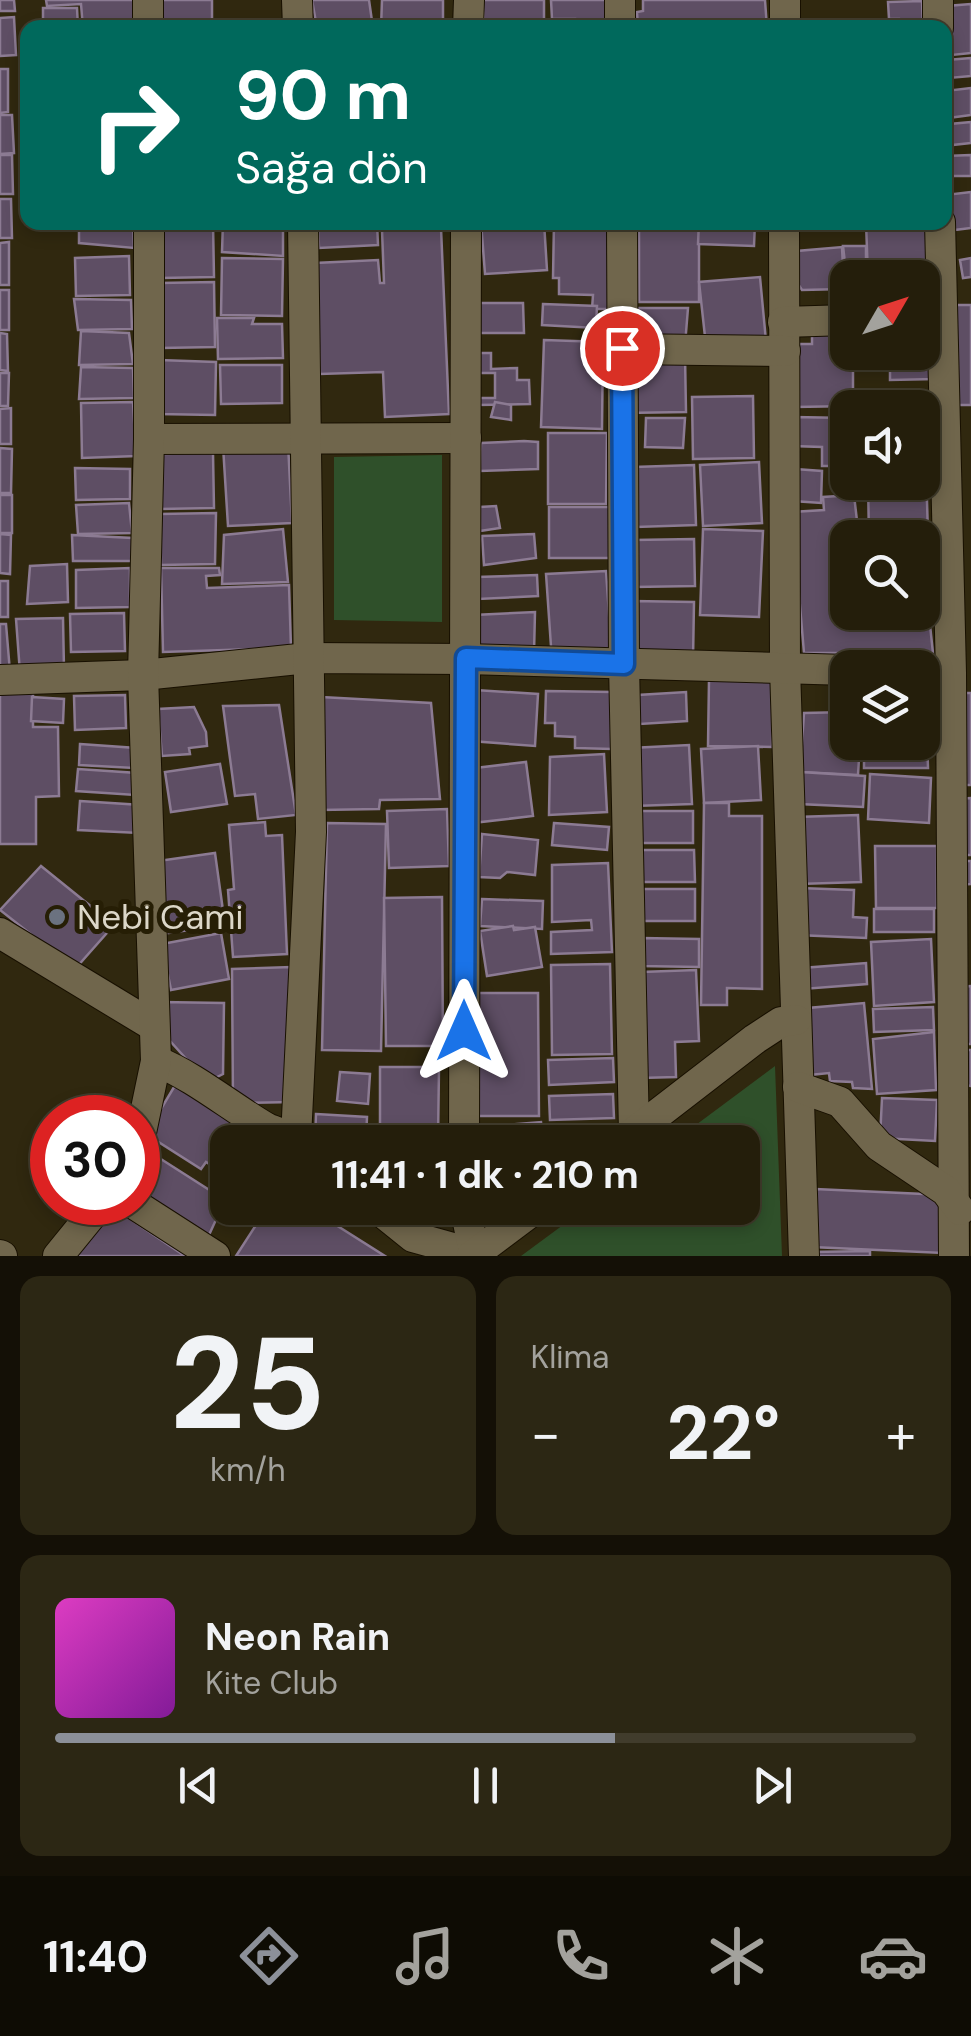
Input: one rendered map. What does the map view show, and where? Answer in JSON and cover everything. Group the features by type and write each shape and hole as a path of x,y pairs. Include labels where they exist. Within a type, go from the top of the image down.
{"street":[{"path":"148,230 149,439 143,675 156,1061 149,1095"},
{"path":"300,1125 311,832 303,230"},
{"path":"464,1125 466,230"},
{"path":"622,230 628,1125"},
{"path":"784,230 785,668 804,1256"},
{"path":"937,260 939,230"},
{"path":"622,348 784,336 830,324"},
{"path":"940,357 958,444 948,672 962,1212 954,1256"},
{"path":"149,439 466,438"},
{"path":"0,680 143,675 308,658 466,658 830,669"},
{"path":"0,933 152,1025"},
{"path":"645,1125 755,1039 780,1022 796,1020"},
{"path":"156,1061 183,1072 261,1125"},
{"path":"798,1087 840,1102 879,1146 946,1191 962,1212"},
{"path":"160,1220 215,1256"},
{"path":"58,1256 83,1225"},
{"path":"398,1225 413,1237 474,1255"},
{"path":"468,1225 474,1255"},
{"path":"474,1255 514,1225"}],"green space":[{"path":"442,455 442,622 334,620 334,457"},
{"path":"775,1066 782,1256 521,1256 563,1225 760,1225 760,1125 696,1125"}],"building":[{"path":"0,0 14,0 15,11 0,11"},
{"path":"46,0 142,0 143,20 82,20 81,4 47,6"},
{"path":"154,0 212,0 212,20 154,20"},
{"path":"312,0 369,0 372,20 316,20"},
{"path":"382,0 443,0 443,20 381,20"},
{"path":"483,0 544,0 544,20 484,20"},
{"path":"551,0 612,0 612,20 552,19"},
{"path":"643,0 765,0 766,20 638,20 637,12 643,11"},
{"path":"922,1 923,20 889,19 888,2"},
{"path":"971,4 971,53 952,55 952,20 948,20 947,6"},
{"path":"43,8 77,8 78,20 43,20"},
{"path":"14,17 16,55 0,56 0,18"},
{"path":"971,58 971,76 952,78 952,60"},
{"path":"0,69 8,69 8,112 0,113"},
{"path":"971,88 971,115 952,117 952,90"},
{"path":"0,115 12,115 14,153 0,154"},
{"path":"971,122 971,143 952,145 952,124"},
{"path":"0,155 12,155 13,194 0,194"},
{"path":"971,155 971,176 952,176 952,156"},
{"path":"971,192 971,228 946,231 952,230 952,194"},
{"path":"0,199 11,199 12,238 0,238"},
{"path":"79,230 133,230 134,248 79,243"},
{"path":"160,230 213,230 214,277 161,278"},
{"path":"223,230 283,230 283,256 222,252"},
{"path":"318,230 377,230 378,245 319,248"},
{"path":"382,230 441,230 449,414 385,417 383,372 320,374 315,263 378,260 380,283 384,283"},
{"path":"482,230 544,230 547,270 485,274"},
{"path":"554,230 613,230 614,309 592,309 593,295 559,294 559,278 553,278"},
{"path":"639,230 699,230 699,302 639,302"},
{"path":"699,230 755,230 754,246 698,244"},
{"path":"866,230 926,230 927,260 867,260"},
{"path":"9,242 9,285 0,285 0,243"},
{"path":"843,246 866,246 866,260 845,260"},
{"path":"842,247 843,260 830,260 830,289 802,290 798,284 797,251"},
{"path":"129,256 130,295 76,296 75,258"},
{"path":"222,258 283,259 282,316 221,315"},
{"path":"971,258 971,277 963,278 960,260"},
{"path":"760,277 766,341 706,346 699,282"},
{"path":"214,282 215,347 161,348 160,283"},
{"path":"0,290 9,290 9,330 0,330"},
{"path":"74,299 131,300 132,329 78,330"},
{"path":"479,303 523,303 524,333 478,333"},
{"path":"543,304 597,306 596,328 542,325"},
{"path":"953,305 971,305 971,405 956,405"},
{"path":"628,308 688,308 685,345 627,344"},
{"path":"217,318 254,318 252,324 282,324 283,358 218,359"},
{"path":"812,328 830,328 830,370 853,370 853,390 830,390 830,406 795,407 795,344 812,344"},
{"path":"81,331 129,333 133,364 79,365"},
{"path":"0,333 7,334 8,371 0,370"},
{"path":"544,340 603,342 602,429 541,427"},
{"path":"477,353 491,353 491,369 517,368 517,380 529,380 530,404 477,405 477,398 495,398 495,373 478,373"},
{"path":"685,355 686,412 624,413 623,356"},
{"path":"159,360 216,362 215,415 158,414"},
{"path":"220,365 282,365 282,403 221,404"},
{"path":"81,367 133,368 134,398 79,399"},
{"path":"890,370 935,370 935,379 890,380"},
{"path":"0,373 9,373 8,406 0,406"},
{"path":"753,396 754,458 693,459 692,397"},
{"path":"133,402 136,456 82,458 81,403"},
{"path":"495,402 511,405 511,420 491,417"},
{"path":"11,408 11,444 0,444 0,409"},
{"path":"793,417 830,418 830,466 822,466 822,447 792,446"},
{"path":"646,418 685,418 683,448 645,447"},
{"path":"548,433 607,433 606,504 548,504"},
{"path":"538,442 538,469 480,471 481,443"},
{"path":"288,443 292,523 228,526 223,446"},
{"path":"0,448 12,449 11,493 0,493"},
{"path":"213,453 214,508 160,509 160,454"},
{"path":"759,462 762,523 703,526 700,465"},
{"path":"694,465 696,525 636,527 634,467"},
{"path":"75,468 130,469 130,499 76,500"},
{"path":"795,469 822,471 821,503 793,501"},
{"path":"0,495 12,495 12,533 0,533"},
{"path":"823,497 855,500 857,520 830,520 830,630 931,630 933,650 804,653 792,512 824,510"},
{"path":"868,500 927,500 928,520 869,520"},
{"path":"129,503 132,533 78,534 76,505"},
{"path":"496,506 500,528 480,531 480,507"},
{"path":"549,507 611,507 611,558 549,558"},
{"path":"216,513 215,564 161,565 160,514"},
{"path":"283,529 288,582 222,584 224,535"},
{"path":"703,529 763,531 759,617 700,615"},
{"path":"0,534 11,535 10,574 0,573"},
{"path":"534,534 536,558 484,565 482,536"},
{"path":"72,535 133,538 132,561 73,561"},
{"path":"694,539 695,586 634,587 634,540"},
{"path":"67,564 68,602 27,604 30,566"},
{"path":"130,568 130,607 76,608 76,570"},
{"path":"161,568 219,568 220,575 206,576 207,588 289,585 291,648 163,652"},
{"path":"606,571 612,657 552,661 546,574"},
{"path":"537,575 538,596 478,599 477,577"},
{"path":"0,581 8,581 8,617 0,617"},
{"path":"632,601 694,602 693,660 632,659"},
{"path":"535,612 534,653 471,654 474,615"},
{"path":"124,613 125,651 71,652 70,614"},
{"path":"63,618 64,669 20,673 16,619"},
{"path":"0,624 6,624 10,672 0,672"},
{"path":"773,677 772,747 708,746 709,680"},
{"path":"33,682 33,727 58,727 59,796 36,797 36,844 0,844 0,683"},
{"path":"475,690 538,694 535,746 471,741"},
{"path":"546,691 613,692 612,749 575,748 575,737 555,736 555,723 545,723"},
{"path":"686,692 687,721 640,724 638,695"},
{"path":"961,693 971,693 971,785 954,785"},
{"path":"125,695 126,728 75,730 74,696"},
{"path":"32,697 64,699 63,723 31,721"},
{"path":"321,697 431,703 440,799 380,800 379,809 320,810"},
{"path":"279,705 296,815 258,819 255,794 235,796 223,706"},
{"path":"194,707 206,732 207,746 189,748 190,754 162,756 158,709"},
{"path":"830,712 830,760 859,760 858,775 800,772 804,713"},
{"path":"80,744 136,748 134,768 79,765"},
{"path":"689,745 692,804 634,806 631,748"},
{"path":"758,746 761,800 704,803 701,749"},
{"path":"604,754 607,812 549,815 550,757"},
{"path":"864,760 928,760 928,768 864,768"},
{"path":"526,762 533,816 472,823 466,769"},
{"path":"220,764 227,804 171,812 165,772"},
{"path":"78,769 137,773 135,795 76,791"},
{"path":"800,772 865,776 863,807 799,804"},
{"path":"870,774 931,778 929,823 868,819"},
{"path":"971,798 971,855 959,855 957,799"},
{"path":"80,801 141,805 139,833 78,830"},
{"path":"704,803 729,803 729,816 762,816 762,989 727,988 727,1005 701,1005"},
{"path":"447,809 449,866 389,868 387,811"},
{"path":"636,811 693,811 693,843 636,843"},
{"path":"858,815 861,882 799,884 796,817"},
{"path":"265,822 266,836 282,835 287,954 233,957 228,890 234,889 229,825"},
{"path":"327,823 386,824 381,1051 322,1050"},
{"path":"554,823 609,827 607,850 552,845"},
{"path":"482,834 538,840 535,875 507,872 500,878 479,877"},
{"path":"875,846 937,846 937,908 876,908"},
{"path":"637,850 694,850 695,882 637,882"},
{"path":"215,853 225,925 168,933 158,861"},
{"path":"958,861 971,861 971,884 959,885"},
{"path":"608,863 612,952 551,954 551,932 592,930 591,920 552,922 552,865"},
{"name":"Nebi Cami","path":"41,866 114,925 75,969 0,910"},
{"path":"799,888 854,890 853,917 867,918 866,938 797,935"},
{"path":"637,889 695,889 695,921 638,921"},
{"path":"442,897 443,1046 386,1046 384,898"},
{"path":"482,899 543,901 542,929 480,926"},
{"path":"874,909 934,909 934,932 874,932"},
{"path":"513,926 514,930 535,927 542,967 487,976 480,931"},
{"path":"221,933 229,979 171,990 162,944"},
{"path":"641,938 699,939 699,967 640,966"},
{"path":"931,939 934,1002 874,1006 871,942"},
{"path":"866,963 867,984 803,989 802,968"},
{"path":"610,964 612,1054 552,1055 551,965"},
{"path":"291,967 293,1102 233,1103 232,969"},
{"path":"696,970 699,1041 675,1042 676,1077 640,1078 641,972"},
{"path":"971,986 971,1044 963,1044 959,987"},
{"path":"478,993 538,993 539,1116 478,1116"},
{"path":"160,1002 224,1003 223,1074 207,1082 170,1041 160,1041"},
{"path":"864,1003 872,1089 853,1088 852,1082 830,1081 829,1073 809,1075 808,1008"},
{"path":"933,1007 934,1030 874,1032 873,1009"},
{"path":"934,1032 936,1090 877,1094 873,1039"},
{"path":"965,1050 971,1050 971,1086 964,1085"},
{"path":"613,1058 614,1082 549,1085 548,1060"},
{"path":"380,1067 439,1067 438,1125 380,1125"},
{"path":"340,1072 370,1074 368,1104 337,1101"},
{"path":"180,1077 256,1125 210,1125 210,1165 206,1162 201,1169 160,1143 160,1111"},
{"path":"613,1094 614,1118 550,1120 549,1096"},
{"path":"882,1098 937,1100 935,1141 880,1138"},
{"path":"316,1114 367,1117 367,1125 316,1125"},
{"path":"160,1158 210,1190 210,1225 214,1225 209,1235 160,1206"},
{"path":"815,1189 945,1195 943,1253 812,1247"},
{"path":"94,1225 139,1225 185,1256 73,1256"},
{"path":"256,1225 336,1225 385,1256 236,1256"},
{"path":"870,1251 870,1256 812,1256 812,1252"}],"place":[{"name":"Nebi Cami","path":"57,917"}],"route":[{"path":"464,1031 466,658 624,664 622,348"}]}
